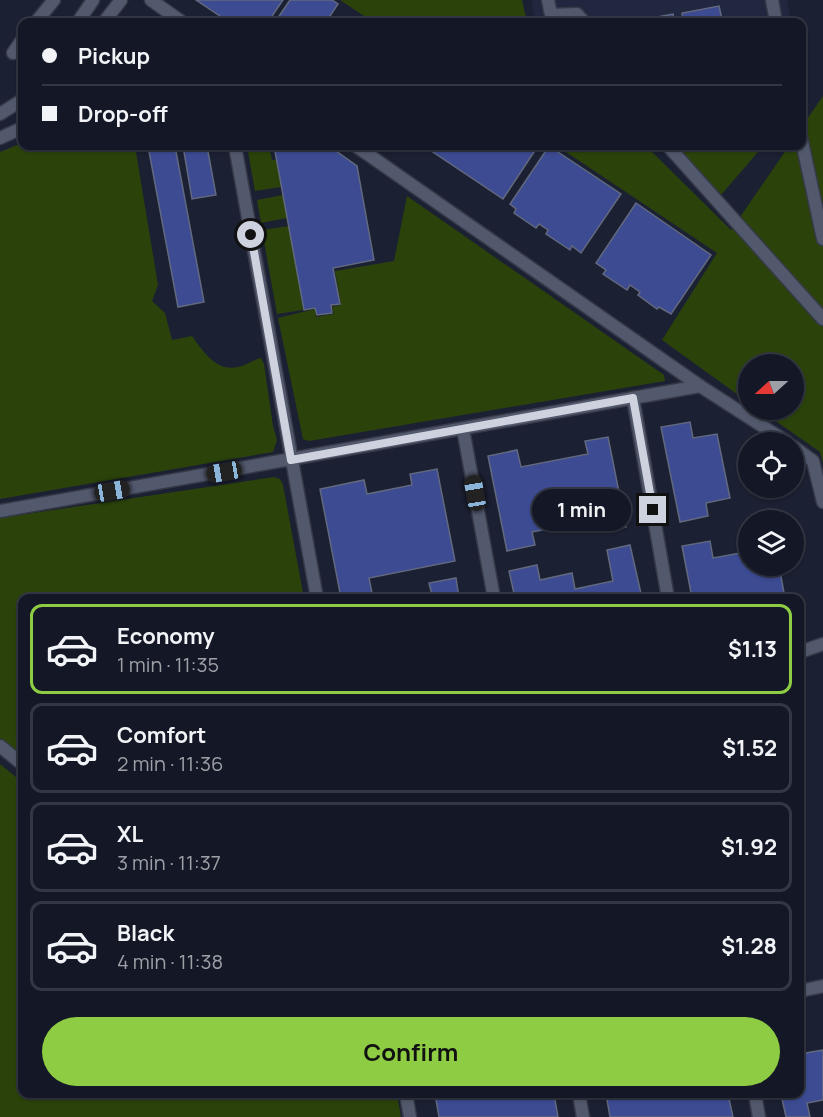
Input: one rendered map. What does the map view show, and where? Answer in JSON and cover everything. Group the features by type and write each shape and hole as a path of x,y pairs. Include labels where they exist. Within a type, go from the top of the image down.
{"lane":[{"path":"39,18 54,0"},
{"path":"81,18 93,0"},
{"path":"107,18 121,0"},
{"path":"151,0 176,18"},
{"path":"548,0 551,15 578,14 581,18"},
{"path":"772,0 774,18"},
{"path":"13,52 18,45"},
{"path":"0,114 18,103"},
{"path":"0,138 18,130"},
{"path":"236,150 316,594"},
{"path":"362,150 700,386 771,432"},
{"path":"672,150 823,319"},
{"path":"804,150 823,240"},
{"path":"0,511 700,386"},
{"path":"633,398 667,594"},
{"path":"464,429 493,594"},
{"path":"804,454 813,461 823,502"},
{"path":"804,651 823,644"},
{"path":"0,746 18,761"},
{"path":"804,990 823,987"},
{"path":"407,1098 410,1117"},
{"path":"580,1098 583,1117"},
{"path":"755,1098 759,1117"}],"shaded area":[{"path":"532,0 787,0 790,18 534,18"}],"green space":[{"path":"340,0 522,0 526,18 367,18"},
{"path":"823,96 823,464 820,452 804,441 804,432 791,432 774,420 804,420 804,354 738,354 738,395 662,340 717,253 563,150 650,150 731,230 786,150 806,150 806,121"},
{"path":"18,145 18,150 136,150 158,285 152,301 165,313 172,340 192,336 211,359 230,368 261,358 277,440 273,452 0,499 0,152"},
{"path":"248,150 270,150 272,160 276,160 281,187 255,191"},
{"path":"680,150 760,150 721,195"},
{"path":"283,195 287,218 261,223 257,200"},
{"path":"407,196 664,375 665,381 309,441 303,439 278,318 315,309 316,317 334,314 332,307 341,305 335,271 394,261"},
{"path":"289,226 303,310 277,314 262,230"},
{"path":"274,477 280,479 283,485 303,594 18,594 18,752 0,738 0,518"},
{"path":"0,764 18,779 18,1098 398,1098 401,1117 0,1117"}],"building":[{"path":"196,0 283,0 271,18 223,18"},
{"path":"290,0 332,0 338,4 329,18 278,18"},
{"path":"719,6 722,18 683,18 682,13"},
{"path":"673,14 674,18 651,18"},
{"path":"149,150 176,150 204,302 178,307"},
{"path":"184,150 208,150 216,195 192,199"},
{"path":"275,150 335,150 357,166 374,260 333,268 340,304 331,305 332,313 317,315 315,308 304,310"},
{"path":"430,150 535,150 503,199"},
{"path":"546,150 555,150 621,194 581,253 572,246 570,250 546,234 548,230 539,224 536,228 514,213 516,209 510,204"},
{"path":"636,203 711,255 671,314 659,307 657,309 638,295 640,292 630,285 627,290 603,274 606,270 596,263"},
{"path":"690,422 693,438 717,434 730,498 706,503 708,516 680,522 661,427"},
{"path":"608,437 626,527 605,531 602,518 532,532 535,545 507,551 488,456 517,450 521,467 588,454 585,441"},
{"path":"437,469 455,561 369,578 372,594 340,594 320,489 364,480 367,494 412,485 410,474"},
{"path":"710,541 713,558 738,553 738,576 781,576 784,594 691,594 682,546"},
{"path":"630,545 641,594 514,594 509,571 537,565 540,580 572,573 575,589 613,581 607,550"},
{"path":"456,578 458,594 432,594 429,583"},
{"path":"823,1050 823,1100 807,1103 810,1117 786,1117 782,1098 804,1098 804,1053"},
{"path":"436,1098 555,1098 558,1117 439,1117"},
{"path":"607,1098 729,1098 733,1117 610,1117"}],"route":[{"path":"251,235 291,460 633,398 653,510"}]}
